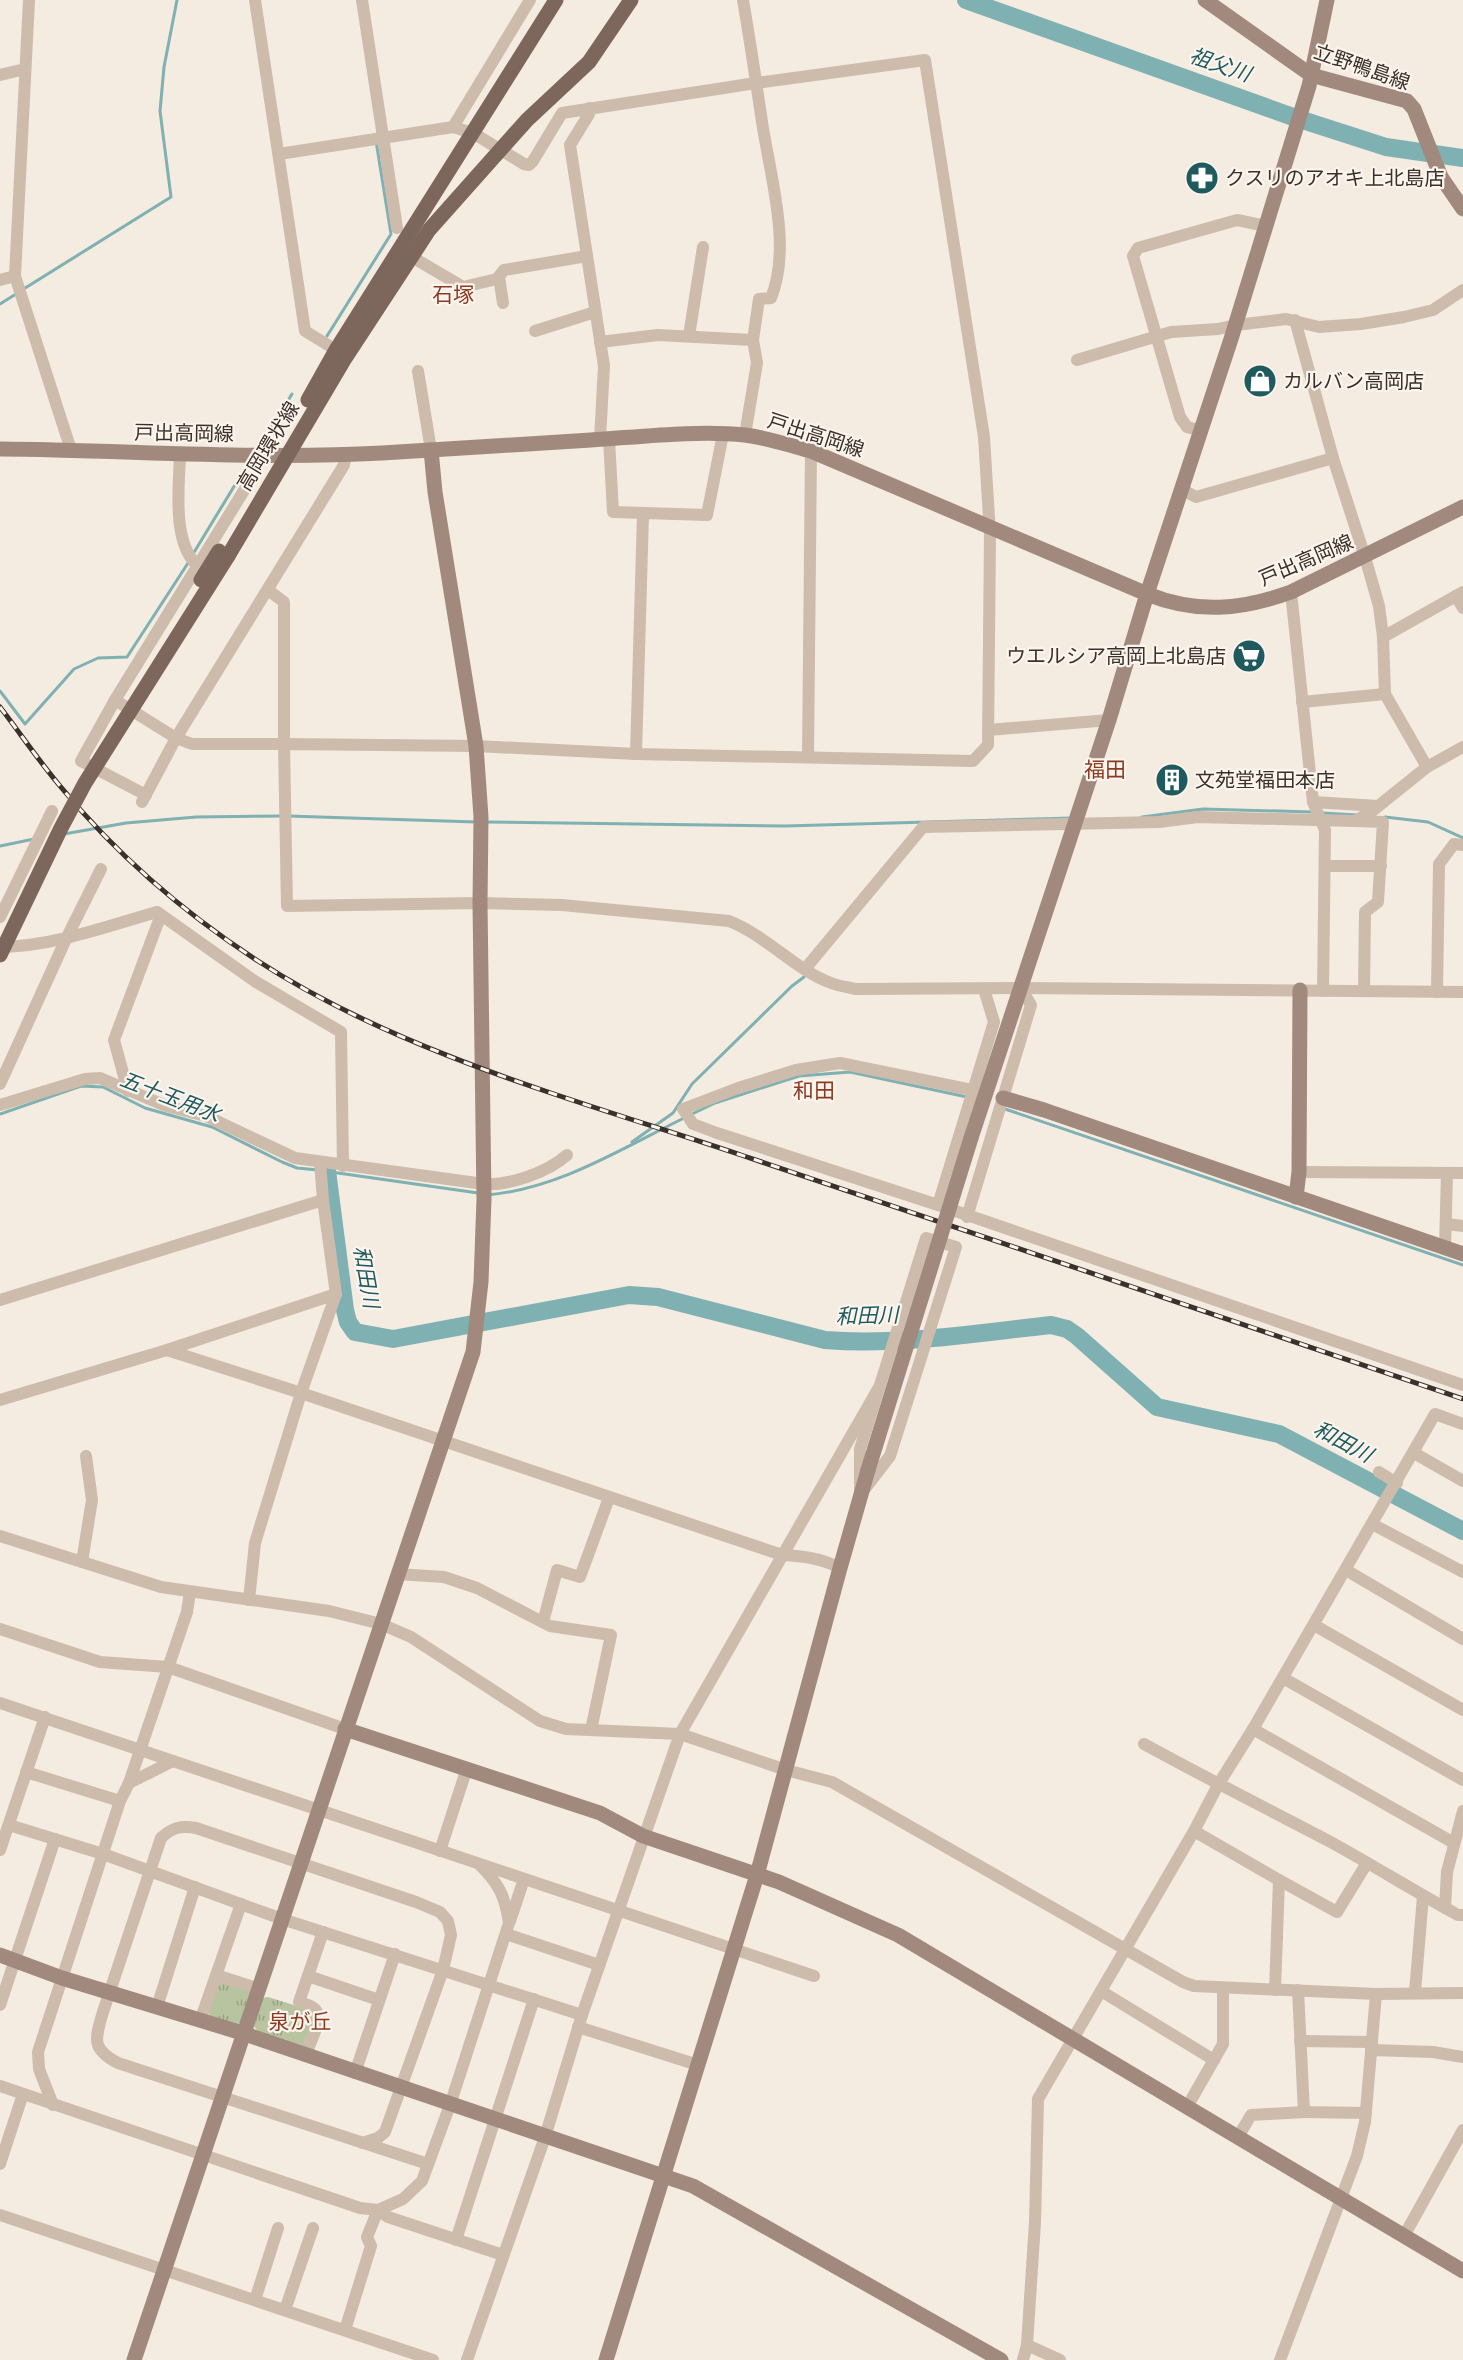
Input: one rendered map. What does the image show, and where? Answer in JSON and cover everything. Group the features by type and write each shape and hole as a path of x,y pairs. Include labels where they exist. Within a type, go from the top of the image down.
{"main road":[{"name":"高岡環状線","path":"282,455 336,350 556,0"},
{"name":"高岡環状線","path":"0,955 85,783 282,455 429,230 527,120 589,62 631,0"},
{"name":"高岡環状線","path":"0,938 78,782 223,554"}],"street":[{"path":"29,0 15,276 71,450"},
{"path":"255,0 305,331 336,350"},
{"path":"362,0 397,228"},
{"path":"453,127 530,0"},
{"path":"743,0 779,240 777,283 771,298 759,299 753,340 756,363 746,435"},
{"name":"立野鴨島線","path":"1205,0 1310,80 1407,101 1414,109 1441,177 1463,209"},
{"path":"606,2360 758,1875 860,1495 971,1138 1236,325 1310,80 1327,0"},
{"path":"115,700 176,738 192,744 476,746 636,754 973,761 988,745 990,525 984,437 925,60 562,113 529,165 473,133 453,127 279,154"},
{"path":"0,75 25,69"},
{"path":"589,108 589,114 570,145 604,366 604,439 613,512 707,516 723,434"},
{"path":"1202,431 1187,427 1179,417 1133,256 1138,248 1237,220 1266,226"},
{"path":"689,336 703,247"},
{"path":"412,257 462,287 499,277 504,270 586,256"},
{"path":"0,280 15,276"},
{"path":"499,277 504,303"},
{"path":"1077,360 1157,336 1236,325 1286,319 1319,327 1361,324 1404,317 1433,310 1463,290"},
{"path":"535,331 595,312"},
{"path":"1295,320 1332,458 1379,606 1383,637 1385,694 1427,767"},
{"path":"600,342 658,335 753,340"},
{"path":"134,2360 257,1988 443,1442 472,1352 478,1314 484,1191 481,822 476,746 418,371"},
{"name":"戸出高岡線","path":"0,448 180,455 346,454 604,439 746,435 770,439 811,451 990,525 1147,594 1168,602 1196,608 1237,606 1266,601 1292,592 1463,508"},
{"path":"808,757 811,451"},
{"path":"248,484 115,700 81,761 144,799 176,738 344,465 346,454"},
{"path":"180,455 179,528 187,553 197,565"},
{"path":"1183,490 1196,497 1332,458"},
{"path":"636,754 643,514"},
{"path":"268,590 284,602 287,906 480,903 562,905 729,921 750,929 805,969 831,983 855,989 1021,988 1463,992"},
{"path":"1292,592 1302,702 1316,811 1325,830 1323,991"},
{"path":"1383,637 1460,594 1463,608"},
{"path":"1302,702 1385,694"},
{"path":"988,730 1109,720"},
{"path":"1316,811 1366,814 1427,767 1463,747"},
{"path":"0,917 52,811"},
{"path":"805,969 923,828 1077,818 1158,822 1198,817 1316,811 1366,814 1383,822 1378,902 1365,912 1364,991"},
{"path":"1437,992 1439,864 1454,844 1463,845"},
{"path":"1325,866 1381,866"},
{"path":"0,1084 66,939 101,869"},
{"path":"0,947 66,939 157,912"},
{"path":"128,1091 114,1040 159,920 157,912"},
{"path":"157,912 256,982 341,1032 343,1166"},
{"path":"968,1216 1031,1005 1021,988"},
{"path":"938,1205 994,1022 984,989"},
{"path":"1296,1197 1299,1172 1299,990"},
{"path":"972,1091 840,1063 796,1070 682,1109 693,1124 938,1205 1463,1385"},
{"path":"0,1105 85,1079 100,1078 166,1106 206,1116 320,1169 343,1166 484,1191 556,1165 567,1155"},
{"path":"1003,1100 1463,1254"},
{"path":"957,1141 987,1150"},
{"path":"249,1600 255,1543 301,1393 336,1294 322,1200 320,1169"},
{"path":"1299,1172 1463,1173"},
{"path":"1445,1248 1447,1173"},
{"path":"0,1300 322,1200"},
{"path":"1447,1224 1463,1226"},
{"path":"926,1238 956,1247 890,1456 860,1495 860,1449 926,1238"},
{"path":"0,1400 167,1350 336,1294"},
{"path":"167,1350 782,1555 827,1561 840,1568"},
{"path":"467,2360 545,2137 599,1965 680,1734 878,1389"},
{"path":"1023,2360 1027,2345 1035,2222 1038,2099 1194,1831 1218,1785 1389,1497 1435,1414 1463,1424"},
{"path":"1414,1453 1463,1481"},
{"path":"82,1562 92,1500 86,1456"},
{"path":"1379,1472 1396,1483"},
{"path":"543,1622 557,1570 580,1577 609,1498"},
{"path":"1372,1524 1463,1572"},
{"path":"0,1536 161,1587 329,1611 381,1624 411,1637 540,1720 566,1729 680,1734 786,1770 832,1782 1183,1982 1194,1986 1376,1994 1463,1993"},
{"path":"1346,1570 1463,1639"},
{"path":"397,1574 444,1577 477,1588 550,1626 611,1635 591,1730"},
{"path":"53,2105 39,2069 38,2052 120,1801 129,1783 187,1612 190,1592"},
{"path":"1314,1625 1463,1710"},
{"path":"0,1629 100,1662 168,1667 345,1729 600,1813 644,1836 779,1882 853,1913 898,1935 1463,2271"},
{"path":"1283,1678 1463,1779"},
{"path":"0,1703 814,1976"},
{"path":"0,1850 45,1717"},
{"path":"1253,1729 1454,1843"},
{"path":"1144,1744 1328,1841 1458,1915 1463,1915"},
{"path":"129,1783 174,1761"},
{"path":"440,1851 467,1768"},
{"path":"26,1772 120,1801"},
{"path":"1445,1908 1447,1872 1463,1811"},
{"path":"9,1825 103,1854 282,1919 534,1999 580,2021 698,2065"},
{"path":"362,2144 378,2138 385,2132 443,1970 451,1935 448,1921 440,1912 416,1902 184,1826 172,1829 161,1838 97,2033 97,2047 103,2055 118,2063 362,2144 428,2164"},
{"path":"1194,1831 1337,1912 1367,1863"},
{"path":"0,2005 55,1839"},
{"path":"477,1863 495,1880 505,1901 507,1928"},
{"path":"345,2330 371,2246 367,2237 378,2210 403,2199 422,2181 450,2105 524,1879"},
{"path":"1275,1990 1279,1880"},
{"path":"157,2007 195,1887"},
{"path":"1416,1992 1423,1896"},
{"path":"200,2020 240,1904"},
{"path":"507,1928 599,1965"},
{"path":"305,2056 318,2014 315,2009 299,2002 323,1932"},
{"path":"355,2073 395,1954"},
{"path":"0,1955 62,1978 242,2033 494,2120 664,2175 729,2205 1001,2360"},
{"path":"216,1975 257,1988"},
{"path":"308,1976 379,2000"},
{"path":"1187,2107 1222,2044 1223,1988"},
{"path":"1298,1990 1304,2112"},
{"path":"1101,1991 1214,2060"},
{"path":"1280,2360 1357,2156 1366,2113 1376,1994"},
{"path":"456,2240 534,1999"},
{"path":"1300,2041 1372,2046 1463,2057"},
{"path":"0,2086 360,2208 378,2210 388,2217 503,2255"},
{"path":"0,2164 23,2094"},
{"path":"1238,2137 1251,2115 1304,2112 1366,2113"},
{"path":"1404,2236 1463,2130"},
{"path":"0,2215 433,2360"},
{"path":"255,2300 278,2228"},
{"path":"285,2310 313,2228"},
{"path":"1027,2345 1060,2360"}],"green space":[{"path":"224,1980 251,1990 240,2023 236,2025 210,2016 208,2010 218,1982"},
{"path":"268,1997 313,2011 315,2017 303,2046 258,2032 254,2026 262,1998"}],"waterway":[{"path":"22,290 171,197 160,111 164,67 177,0"},
{"name":"祖父川","path":"966,0 1296,118 1386,147 1463,158"},
{"path":"327,336 391,234 376,141"},
{"path":"0,304 16,294"},
{"path":"263,441 292,394"},
{"path":"193,554 244,470"},
{"path":"0,691 25,724 74,669 98,658 127,657 190,560"},
{"path":"1142,817 1203,809 1312,812"},
{"path":"1322,813 1357,815"},
{"path":"64,834 126,823 196,817 281,816"},
{"path":"288,816 476,822"},
{"path":"1385,817 1428,822 1463,838"},
{"path":"486,822 785,826 1073,818"},
{"path":"0,846 34,839"},
{"path":"632,1142 673,1113 692,1084 804,977"},
{"path":"690,1115 715,1103 799,1076 850,1072 967,1097"},
{"name":"五十玉用水","path":"0,1114 81,1086 103,1087 145,1108 212,1127 297,1168 318,1170"},
{"path":"1002,1108 1463,1265"},
{"path":"487,1195 539,1185 564,1176 684,1118"},
{"path":"324,1171 478,1193"},
{"name":"和田川","path":"327,1171 345,1310 348,1322 355,1332 393,1339 629,1295 658,1297 825,1340 910,1340 1051,1325 1067,1329 1077,1336 1157,1407 1279,1434 1463,1531"}],"railway":[{"path":"0,707 60,786 104,835 152,881 204,923 258,961 313,994 371,1023 493,1073 1463,1399"}],"place":[{"name":"クスリのアオキ上北島店","path":"1202,178"},
{"name":"カルバン高岡店","path":"1260,381"},
{"name":"ウエルシア高岡上北島店","path":"1249,656"},
{"name":"文苑堂福田本店","path":"1172,780"}],"district":[{"name":"石塚","path":"453,295"},
{"name":"福田","path":"1105,770"},
{"name":"和田","path":"814,1091"},
{"name":"泉が丘","path":"300,2022"}]}
